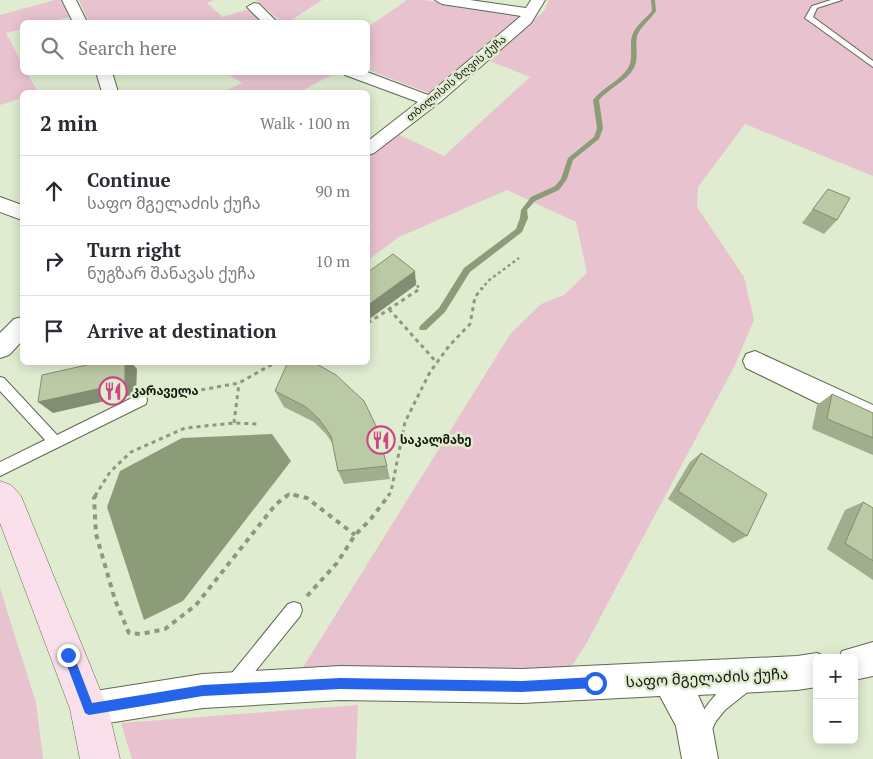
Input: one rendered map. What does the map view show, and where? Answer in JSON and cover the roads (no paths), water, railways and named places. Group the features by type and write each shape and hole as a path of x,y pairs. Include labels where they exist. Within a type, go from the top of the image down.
{"main road":[{"path":"0,496 10,507 89,709 100,759"}],"street":[{"path":"69,0 79,20"},
{"path":"442,0 534,6"},
{"name":"თბილისის ზღვის ქუჩა","path":"370,147 430,101 526,20 534,6"},
{"path":"254,7 268,20"},
{"path":"106,75 110,90"},
{"path":"359,75 430,101"},
{"path":"0,204 20,211"},
{"path":"0,348 20,328"},
{"path":"755,361 873,418"},
{"path":"858,662 873,659"},
{"name":"საფო მგელაძის ქუჩა","path":"89,709 203,691 340,683 522,686 797,673 813,671"},
{"path":"668,679 686,705 700,748"}],"lane":[{"path":"839,0 814,7 809,18 873,64"},
{"path":"0,382 55,442"},
{"path":"0,469 141,400"},
{"path":"229,689 294,610"},
{"path":"700,748 708,714 722,700 756,675"}],"waterway":[{"path":"423,328 442,310 467,270 519,230 524,218 524,210 533,199 557,188 564,179 570,159 597,138 600,128 596,100 631,68 634,59 636,33 654,11 653,0"}],"place":[{"name":"კარაველა","path":"113,391"},
{"name":"საკალმახე","path":"381,440"}]}
